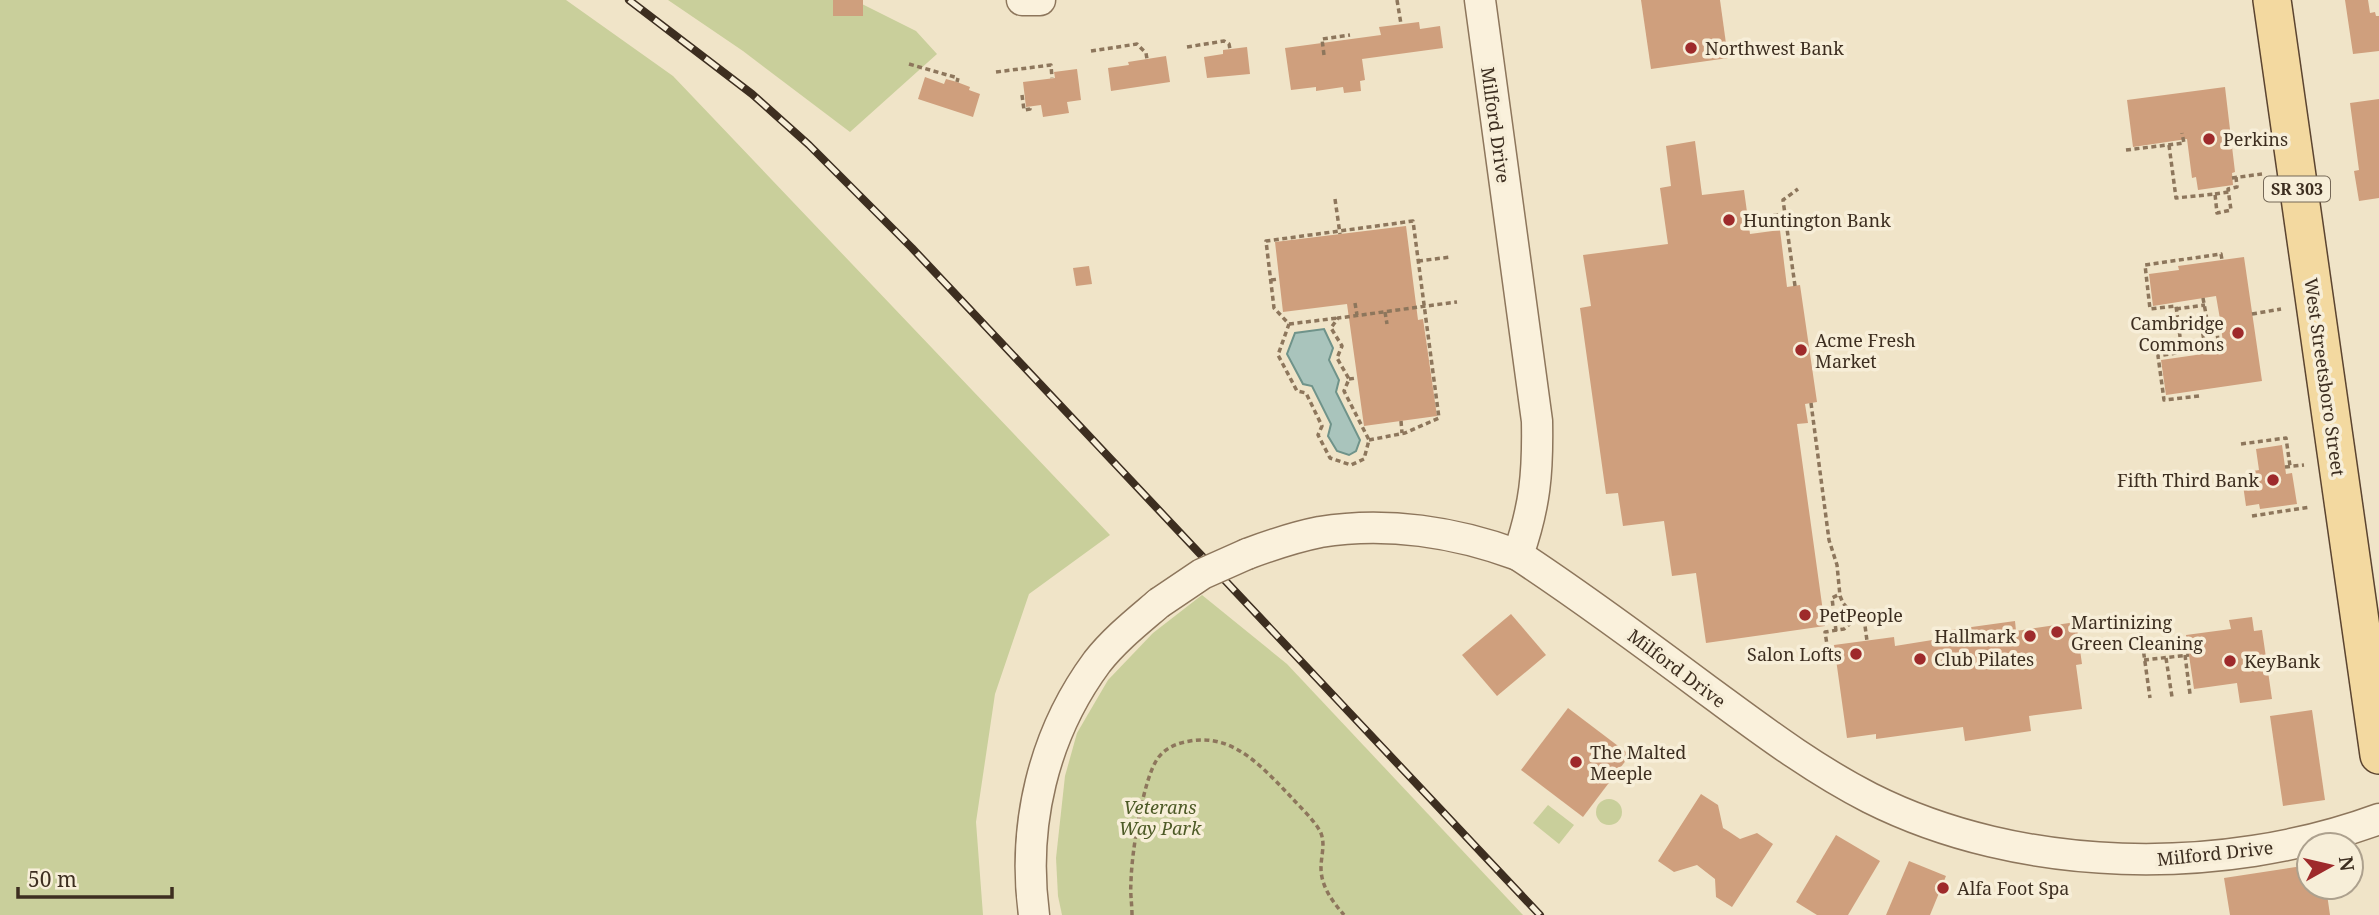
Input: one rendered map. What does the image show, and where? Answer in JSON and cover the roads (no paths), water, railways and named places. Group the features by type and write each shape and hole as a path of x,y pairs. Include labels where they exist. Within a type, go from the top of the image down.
{"main road":[{"name":"West Streetsboro Street","path":"2272,0 2373,681 2379,755"}],"street":[{"path":"1021,0 1040,0"},
{"name":"Milford Drive","path":"1480,0 1537,421 1538,468 1534,500 1518,555 1589,602 1796,754 1868,797 1934,824 2034,849 2132,860 2202,856 2292,844 2379,819"},
{"path":"1034,915 1031,892 1031,828 1044,767 1055,738 1073,700 1098,661 1126,631 1159,603 1202,574 1247,554 1320,532 1360,528 1398,529 1488,544 1518,555"}],"water":[{"path":"1324,329 1333,348 1329,360 1339,380 1336,392 1360,440 1356,451 1349,455 1337,451 1328,436 1331,424 1312,386 1303,384 1287,354 1295,333"}],"railway":[{"path":"629,0 752,94 809,145 912,248 1540,915"}],"place":[{"name":"Northwest Bank","path":"1691,48"},
{"name":"Perkins","path":"2209,139"},
{"name":"Huntington Bank","path":"1729,220"},
{"name":"Cambridge Commons","path":"2238,333"},
{"name":"Acme Fresh Market","path":"1801,350"},
{"name":"Fifth Third Bank","path":"2273,480"},
{"name":"PetPeople","path":"1805,615"},
{"name":"Martinizing Green Cleaning","path":"2057,632"},
{"name":"Hallmark","path":"2030,636"},
{"name":"Salon Lofts","path":"1856,654"},
{"name":"Club Pilates","path":"1920,659"},
{"name":"KeyBank","path":"2230,661"},
{"name":"The Malted Meeple","path":"1576,762"},
{"name":"Alfa Foot Spa","path":"1943,888"}],"park label":[{"name":"Veterans Way Park","path":"1160,817"}]}
